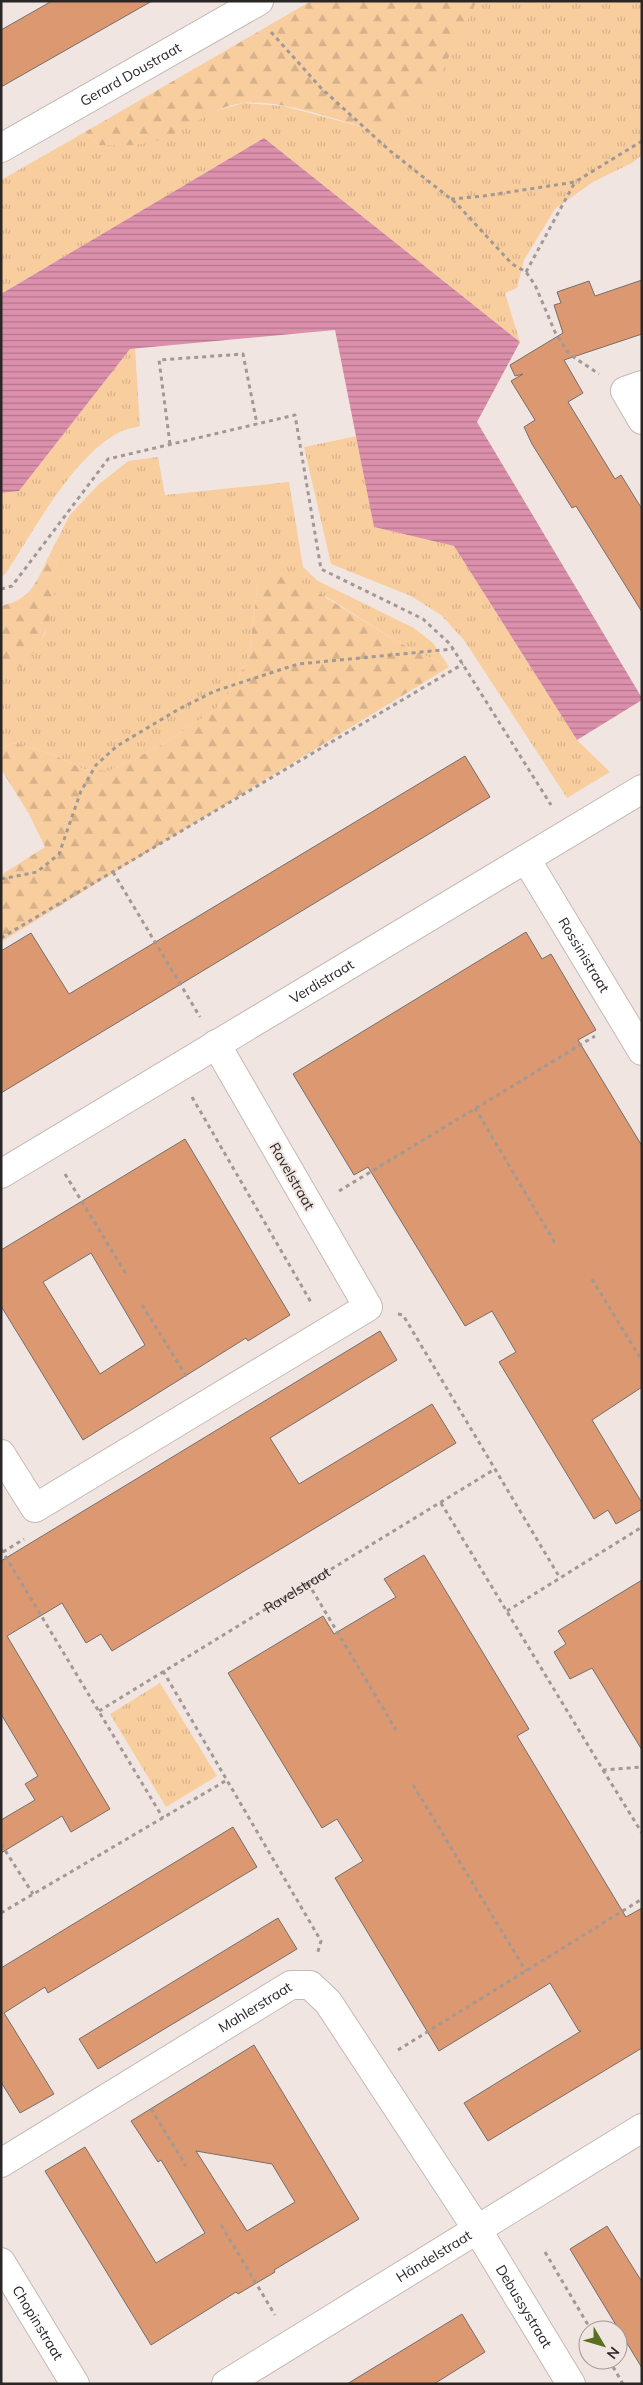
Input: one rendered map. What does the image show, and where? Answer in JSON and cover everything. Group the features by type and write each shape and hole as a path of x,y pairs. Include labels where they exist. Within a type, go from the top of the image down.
{"street":[{"name":"Gerard Doustraat","path":"1,148 254,4"},
{"path":"633,388 642,420"},
{"name":"Verdistraat","path":"1,1174 642,789"},
{"name":"Rossinistraat","path":"526,859 642,1051"},
{"name":"Ravelstraat","path":"216,1044 368,1307"},
{"path":"1,1454 35,1508 368,1307"},
{"name":"Mahlerstraat","path":"1,2163 291,1985 310,1985 328,2002 477,2229"},
{"name":"Händelstraat","path":"226,2384 642,2128"},
{"name":"Debussystraat","path":"477,2229 571,2384"},
{"name":"Chopinstraat","path":"1,2262 75,2384"}],"path":[{"path":"254,4 321,88 389,150 451,199 512,264 526,272 535,285 555,332 569,354 633,388"},
{"path":"451,199 484,196 575,182 642,141"},
{"path":"526,272 575,182"},
{"path":"170,444 159,360 244,354 257,424"},
{"path":"1,589 12,586 108,458 295,415 321,569 423,618 453,649 568,834"},
{"path":"1,879 37,872 59,854 81,791 96,765 117,746 179,709 216,691 298,664 453,649"},
{"path":"1,938 463,664"},
{"path":"113,872 216,1044"},
{"path":"311,1208 623,1020"},
{"path":"175,1069 328,1331"},
{"path":"475,1108 555,1243"},
{"path":"48,1146 126,1274"},
{"path":"592,1279 642,1361"},
{"path":"142,1305 204,1406"},
{"path":"368,1307 403,1315 560,1578"},
{"name":"Ravelstraat","path":"99,1711 495,1470"},
{"path":"441,1503 642,1833"},
{"path":"507,1611 642,1527"},
{"path":"1,1549 163,1818"},
{"path":"308,1583 396,1730"},
{"path":"163,1671 321,1941 310,1985"},
{"path":"604,1770 642,1766"},
{"path":"1,1913 227,1780"},
{"path":"413,1785 526,1970"},
{"path":"1,1844 33,1894"},
{"path":"369,2067 642,1899"},
{"path":"134,2080 186,2166"},
{"path":"221,2225 292,2343"},
{"path":"545,2252 586,2320"},
{"path":"615,2370 623,2384"}],"green space":[{"path":"311,1 477,1 437,80 404,111 374,130 291,107 274,104 243,103 211,113 163,139 148,143 99,145 85,132"},
{"path":"477,1 642,1 642,155 632,163 593,182 555,209 524,260 517,288 505,293 520,342 264,138 1,294 1,180 85,132 99,145 163,139 206,114 243,103 283,106 374,130 469,15"},
{"path":"135,348 140,426 118,433 101,444 85,459 56,496 6,573 1,577 1,493 19,491 130,349"},
{"path":"357,436 374,527 454,546 577,740 610,772 567,798 464,640 441,615 411,596 331,564 304,447"},
{"path":"158,457 165,495 289,482 303,567 318,581 414,628 433,643 449,667 396,641 327,597 258,583 249,655 236,684 215,710 158,747 109,771 83,769 52,754 14,743 1,748 1,678 26,662 45,634 57,564 49,556 69,516 98,485 128,461"},
{"path":"49,556 57,564 53,603 47,627 42,639 27,661 1,678 1,606 20,599 32,588"},
{"path":"272,575 293,577 396,641 449,667 1,942 1,875 45,847 29,814 1,769 1,748 14,743 52,754 83,769 109,771 158,747 215,710 236,684 249,655 258,583"},
{"path":"160,1683 217,1776 166,1807 110,1714"}],"shaded area":[{"path":"264,138 520,342 477,422 642,698 642,700 577,740 454,546 374,527 335,330 130,349 19,491 1,493 1,294"}],"building":[{"path":"52,1 152,1 1,87 1,30"},
{"path":"642,280 642,334 564,360 583,393 568,402 615,479 621,475 642,509 642,612 576,506 572,508 532,444 524,427 535,420 511,381 523,374 515,376 510,365 563,333 554,305 561,303 557,292 589,281 595,296"},
{"path":"465,756 490,797 1,1093 1,951 31,933 69,994"},
{"path":"526,932 542,959 551,954 596,1030 578,1040 642,1146 642,1387 592,1420 642,1503 642,1509 616,1524 608,1510 594,1519 499,1362 516,1352 492,1311 465,1326 368,1167 354,1175 293,1074"},
{"path":"185,1139 290,1315 248,1341 246,1338 83,1440 1,1306 1,1250","holes":["91,1253 145,1345 100,1374 43,1282"]},
{"path":"380,1331 397,1360 270,1438 299,1484 432,1404 456,1443 112,1651 101,1634 86,1643 62,1603 7,1636 110,1809 71,1832 62,1816 1,1853 1,1820 35,1800 25,1784 38,1776 1,1714 1,1561"},
{"path":"424,1555 529,1729 517,1736 626,1917 642,1908 642,2048 488,2141 464,2103 581,2031 579,2031 550,1983 439,2051 335,1878 363,1861 337,1819 322,1828 228,1673 323,1616 334,1634 396,1597 384,1579"},
{"path":"642,1580 642,1750 592,1668 570,1679 554,1652 566,1644 558,1631"},
{"path":"233,1827 257,1867 48,1993 45,1987 4,2013 54,2094 20,2113 1,2082 1,1968"},
{"path":"278,1918 297,1949 98,2069 79,2039"},
{"path":"254,2045 359,2219 274,2270 275,2272 238,2294 236,2292 151,2345 45,2171 85,2147 156,2263 205,2233 161,2160 158,2162 131,2121","holes":["196,2151 272,2164 295,2202 247,2231"]},
{"path":"607,2226 642,2282 642,2368 628,2345 628,2320 613,2320 570,2249"},
{"path":"462,2314 485,2352 434,2384 347,2384"}]}
